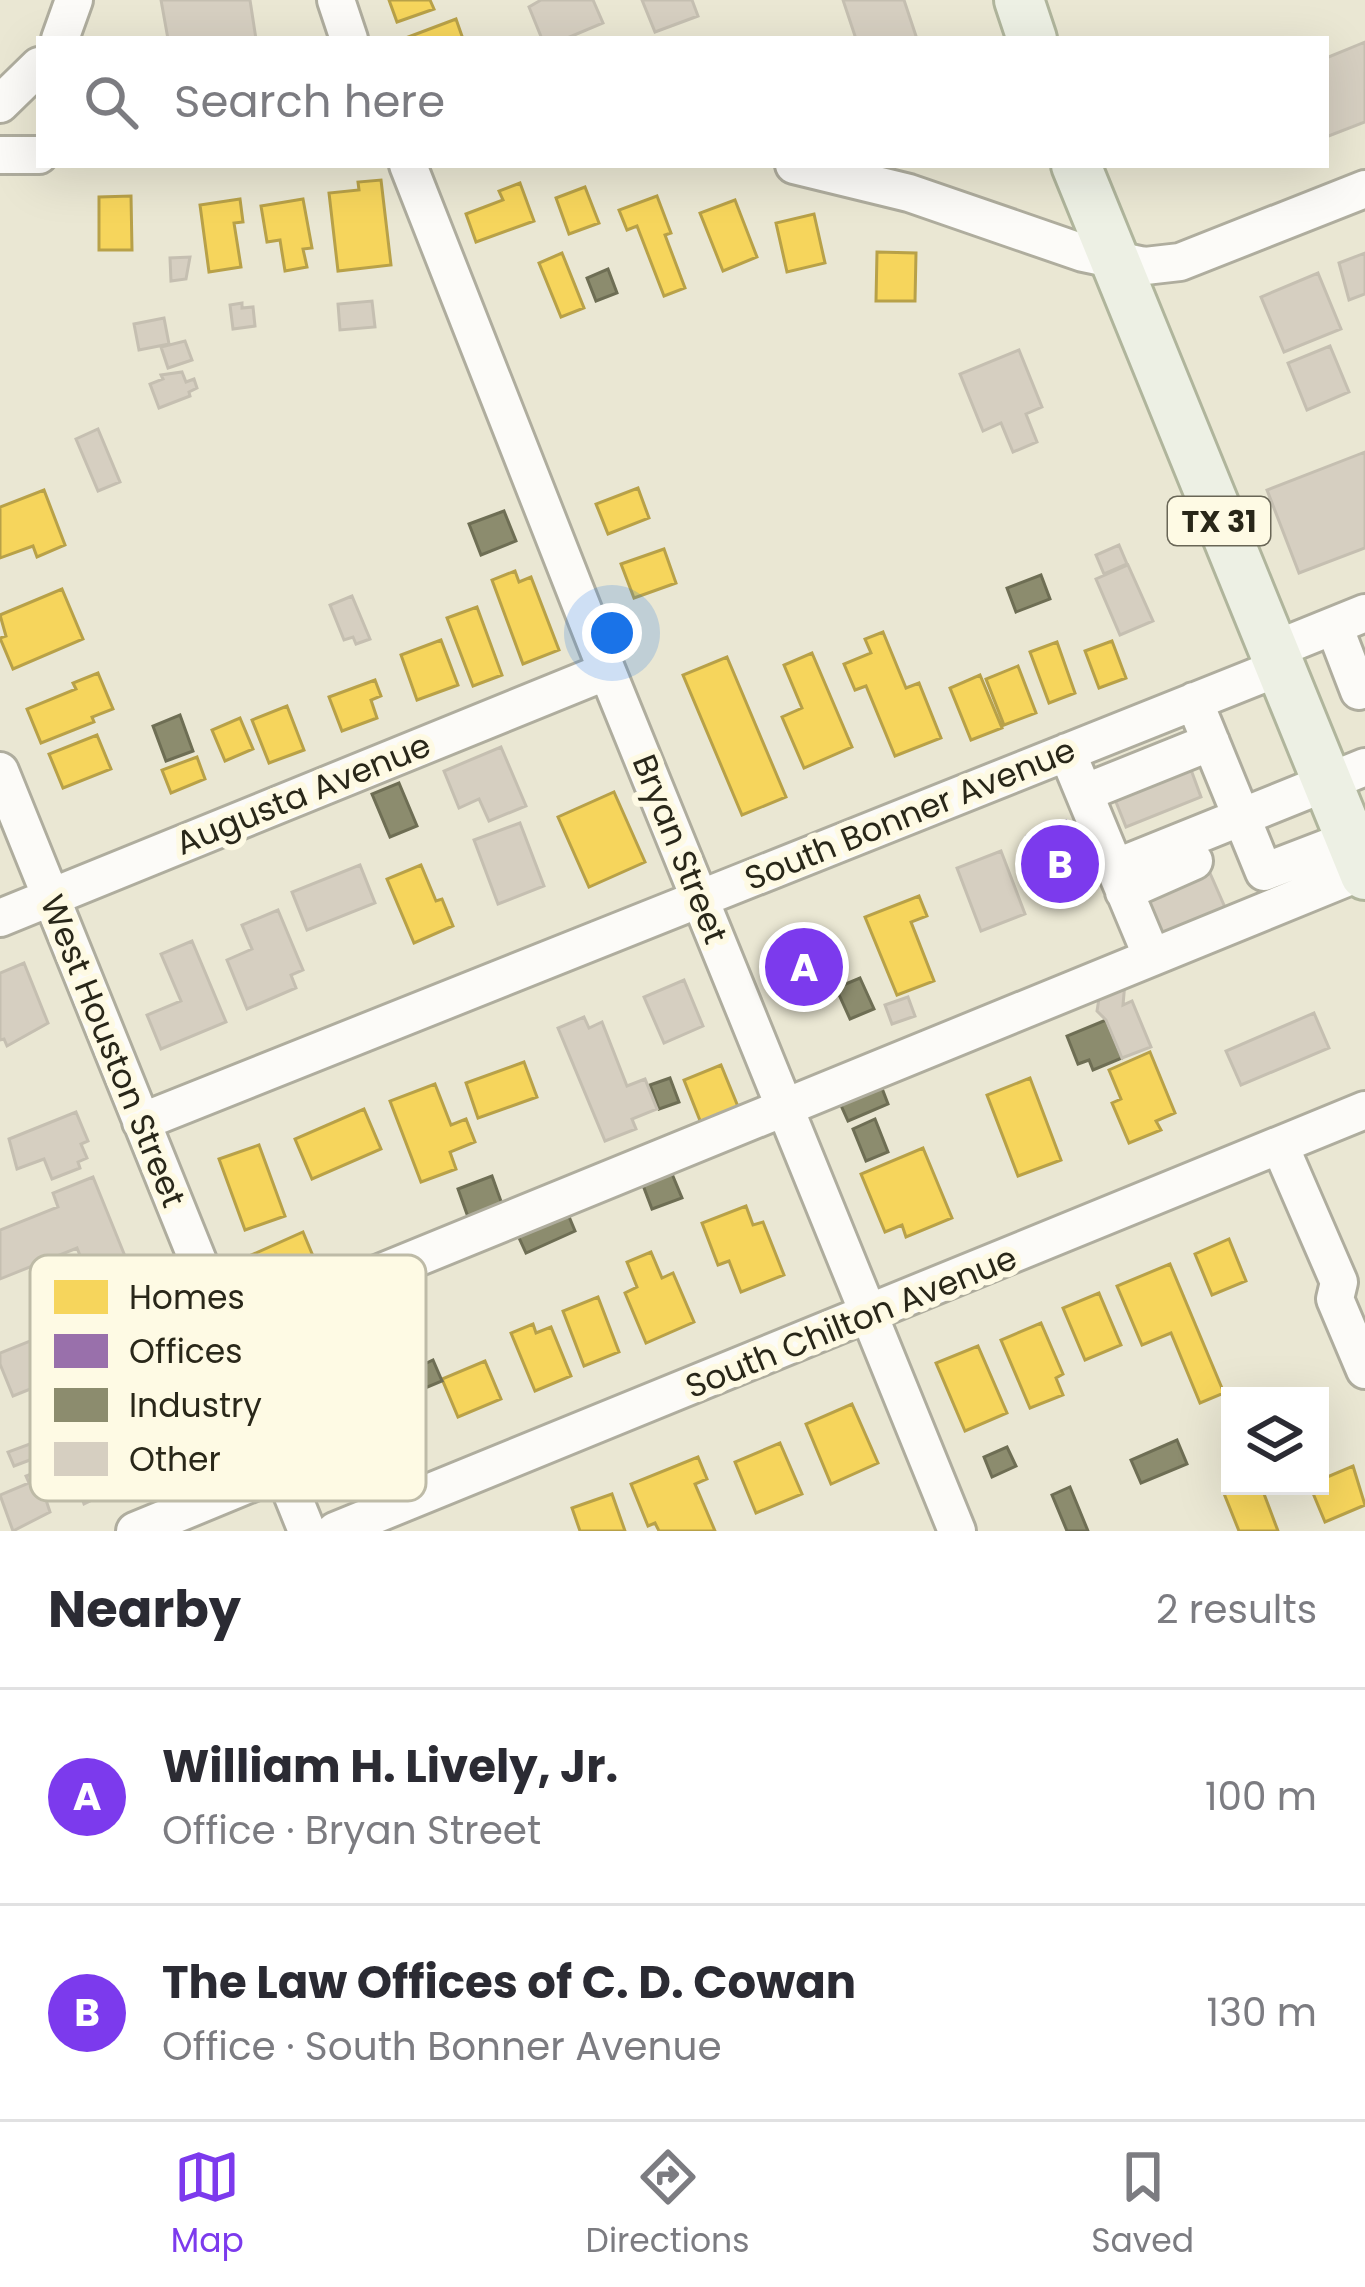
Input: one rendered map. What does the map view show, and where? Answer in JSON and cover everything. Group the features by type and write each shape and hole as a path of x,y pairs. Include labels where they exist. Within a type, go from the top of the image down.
{"main road":[{"path":"1019,0 1031,36"},
{"name":"TX 31","path":"1077,168 1274,660 1346,775 1360,862"}],"street":[{"path":"60,36 74,0"},
{"path":"336,0 348,36"},
{"path":"0,104 36,68"},
{"path":"0,155 36,155"},
{"name":"Bryan Street","path":"409,168 952,1529"},
{"path":"806,168 909,193 1116,262 1145,266 1180,262 1365,189"},
{"path":"1349,619 1359,691 1365,689"},
{"name":"South Bonner Avenue","path":"141,1122 1194,701 1349,619"},
{"name":"Augusta Avenue","path":"0,918 607,671"},
{"path":"1194,701 1211,742 1228,823 1264,872 1360,862"},
{"path":"1092,789 1211,742"},
{"path":"1067,752 1114,828 1126,836 1187,813 1228,823"},
{"name":"West Houston Street","path":"0,771 195,1255"},
{"path":"1120,880 1228,823 1346,775"},
{"path":"1092,789 1120,880 1152,957"},
{"path":"424,1255 1152,957 1360,862"},
{"name":"South Chilton Avenue","path":"426,1494 1365,1111"},
{"path":"1280,1146 1339,1282 1335,1299 1365,1370"},
{"path":"135,1531 208,1501"},
{"name":"West Houston Street","path":"295,1501 307,1531"},
{"name":"South Chilton Avenue","path":"335,1531 409,1501"}],"building: Homes":[{"path":"389,0 430,0 434,9 397,22"},
{"path":"456,19 462,36 411,36"},
{"path":"381,180 391,265 338,271 329,193 359,190 358,182"},
{"path":"520,183 534,221 476,242 466,214 503,200 499,191"},
{"path":"585,187 599,223 569,234 556,198"},
{"path":"131,196 132,250 99,250 99,197"},
{"path":"657,196 671,233 665,235 685,288 664,296 637,226 627,230 619,210"},
{"path":"240,199 243,222 234,223 241,267 209,272 200,205"},
{"path":"303,199 312,248 303,249 307,267 285,271 280,240 267,242 261,206"},
{"path":"735,200 757,257 723,271 700,213"},
{"path":"814,214 825,263 787,272 776,223"},
{"path":"877,252 916,253 915,301 876,301"},
{"path":"562,253 584,308 561,317 539,263"},
{"path":"638,488 649,518 608,534 596,504"},
{"path":"44,490 65,545 37,557 33,546 0,558 0,507"},
{"path":"664,549 676,583 634,598 621,564"},
{"path":"515,571 519,582 531,577 559,650 523,664 492,580"},
{"path":"62,589 83,639 13,669 0,638 6,636 0,615"},
{"path":"477,607 502,675 473,686 447,618"},
{"path":"883,632 906,688 919,683 941,738 895,756 866,686 855,690 844,664 871,653 865,639"},
{"path":"441,640 458,685 417,700 401,655"},
{"path":"1112,641 1126,678 1099,688 1085,651"},
{"path":"1057,642 1075,693 1049,703 1030,652"},
{"path":"812,653 852,747 804,768 782,717 802,708 784,665"},
{"path":"727,657 786,797 742,815 683,675"},
{"path":"1018,666 1036,713 1004,725 986,679"},
{"path":"98,673 113,709 92,717 94,722 41,743 27,709 76,689 73,683"},
{"path":"980,675 1002,728 971,740 950,688"},
{"path":"375,680 381,696 371,700 377,718 342,731 329,697"},
{"path":"287,706 304,750 269,763 252,720"},
{"path":"240,718 253,749 225,761 212,730"},
{"path":"97,735 111,769 63,788 49,754"},
{"path":"197,757 205,779 171,793 162,770"},
{"path":"614,792 645,862 589,887 558,817"},
{"path":"421,865 453,926 414,943 387,879"},
{"path":"919,896 927,916 911,922 934,981 897,995 865,917"},
{"path":"1150,1052 1175,1113 1156,1121 1161,1130 1129,1143 1112,1103 1121,1099 1109,1070"},
{"path":"524,1062 537,1097 478,1118 466,1083"},
{"path":"721,1065 741,1114 703,1128 684,1080"},
{"path":"1030,1078 1061,1160 1018,1176 987,1095"},
{"path":"435,1084 451,1125 466,1119 475,1142 450,1152 456,1169 421,1182 390,1101"},
{"path":"364,1109 381,1149 312,1179 295,1139"},
{"path":"259,1145 285,1216 245,1230 219,1159"},
{"path":"923,1148 952,1218 906,1237 902,1225 885,1232 861,1174"},
{"path":"746,1206 753,1225 763,1222 784,1275 741,1292 729,1261 718,1265 702,1223"},
{"path":"303,1232 313,1255 251,1255"},
{"path":"1229,1239 1246,1281 1212,1295 1195,1254"},
{"path":"651,1252 662,1278 673,1273 694,1322 646,1343 625,1293 637,1287 627,1262"},
{"path":"1170,1264 1221,1394 1200,1403 1171,1333 1142,1345 1117,1286"},
{"path":"1099,1293 1121,1345 1085,1360 1063,1308"},
{"path":"598,1297 619,1352 584,1366 563,1311"},
{"path":"1041,1323 1063,1374 1056,1378 1063,1395 1030,1408 1001,1340"},
{"path":"533,1324 536,1333 551,1327 571,1376 535,1391 511,1333"},
{"path":"978,1346 1007,1413 965,1431 936,1363"},
{"path":"485,1361 501,1399 458,1417 442,1379"},
{"path":"852,1404 878,1463 831,1484 806,1424"},
{"path":"780,1443 802,1494 756,1513 735,1462"},
{"path":"698,1457 707,1479 695,1484 715,1531 659,1531 655,1523 648,1526 631,1484"},
{"path":"1353,1466 1365,1505 1325,1522 1314,1495 1329,1495 1329,1476"},
{"path":"612,1494 625,1531 580,1531 572,1508"},
{"path":"1225,1495 1264,1495 1278,1531 1239,1531"}],"building: Offices":[{"path":"1066,821 1092,891 1053,906 1027,836"},
{"path":"818,933 839,981 791,1001 770,952"}],"building: Industry":[{"path":"608,269 617,293 596,301 587,278"},
{"path":"504,511 516,541 481,555 469,524"},
{"path":"1041,575 1050,599 1016,612 1007,588"},
{"path":"180,715 193,751 166,761 153,726"},
{"path":"399,783 417,826 390,837 372,794"},
{"path":"860,978 874,1009 850,1019 836,988"},
{"path":"1106,1020 1122,1058 1093,1070 1089,1060 1078,1064 1067,1036"},
{"path":"670,1078 679,1102 659,1109 650,1085"},
{"path":"880,1083 888,1104 848,1121 839,1101"},
{"path":"875,1119 888,1152 866,1161 853,1129"},
{"path":"670,1169 682,1198 652,1209 641,1180"},
{"path":"492,1176 502,1204 468,1217 458,1189"},
{"path":"565,1207 575,1231 526,1253 515,1229"},
{"path":"433,1360 442,1381 426,1388 426,1363"},
{"path":"1177,1440 1187,1464 1141,1483 1131,1460"},
{"path":"1007,1447 1016,1466 992,1477 984,1457"},
{"path":"1070,1487 1088,1531 1067,1531 1052,1495"}],"building: Other":[{"path":"161,0 250,0 256,36 167,36"},
{"path":"541,0 593,0 603,23 572,36 541,36 529,7"},
{"path":"642,0 692,0 698,16 655,32"},
{"path":"843,0 904,0 916,36 855,36"},
{"path":"1365,42 1365,122 1329,136 1329,57"},
{"path":"1365,253 1365,294 1349,300 1339,263"},
{"path":"190,257 186,279 171,281 170,258"},
{"path":"1318,273 1341,329 1284,352 1261,297"},
{"path":"372,301 375,327 340,330 338,304"},
{"path":"242,303 242,308 253,307 255,326 233,329 230,305"},
{"path":"164,318 169,344 139,350 134,324"},
{"path":"185,341 192,360 168,368 161,347"},
{"path":"1330,346 1349,392 1307,410 1288,363"},
{"path":"1019,350 1042,407 1026,414 1037,442 1013,452 1001,423 983,431 960,374"},
{"path":"182,372 186,382 194,379 197,388 190,396 159,408 150,384 163,379 161,375"},
{"path":"98,429 120,482 98,491 76,439"},
{"path":"1365,452 1365,548 1299,573 1267,490"},
{"path":"1119,545 1127,564 1104,574 1096,555"},
{"path":"1128,565 1153,621 1120,635 1096,579"},
{"path":"352,596 370,639 356,644 353,637 344,640 330,605"},
{"path":"501,747 526,806 489,821 479,799 459,808 444,771"},
{"path":"1190,767 1201,797 1126,827 1114,797"},
{"path":"520,823 544,886 498,904 474,840"},
{"path":"1001,851 1025,914 981,931 957,868"},
{"path":"1206,864 1227,912 1162,939 1142,892"},
{"path":"360,865 375,903 307,930 292,892"},
{"path":"278,910 303,970 291,975 296,988 247,1009 227,960 252,949 242,925"},
{"path":"192,941 226,1022 161,1049 147,1015 181,1001 161,954"},
{"path":"24,963 48,1023 7,1046 0,1040 0,973"},
{"path":"684,980 703,1026 664,1043 644,997"},
{"path":"1125,982 1123,1005 1132,1001 1151,1047 1122,1058 1106,1020 1097,1011 1100,992"},
{"path":"908,997 915,1016 892,1024 885,1005"},
{"path":"1314,1013 1329,1048 1241,1085 1226,1051"},
{"path":"584,1017 589,1028 602,1022 627,1086 645,1079 657,1109 632,1119 636,1129 605,1141 558,1028"},
{"path":"76,1112 88,1141 81,1144 87,1158 78,1162 80,1168 52,1179 44,1159 17,1169 9,1139"},
{"path":"93,1177 125,1255 80,1255 77,1248 60,1255 30,1255 30,1267 0,1279 0,1230 58,1207 53,1193"},
{"path":"30,1341 30,1389 13,1396 0,1353"},
{"path":"30,1444 30,1460 14,1466 8,1452"},
{"path":"30,1474 30,1501 46,1501 50,1512 13,1531 0,1495 29,1483 26,1476"}],"place":[{"name":"The Law Offices of C. D. Cowan","path":"1060,864"},
{"name":"William H. Lively, Jr.","path":"804,967"}]}
